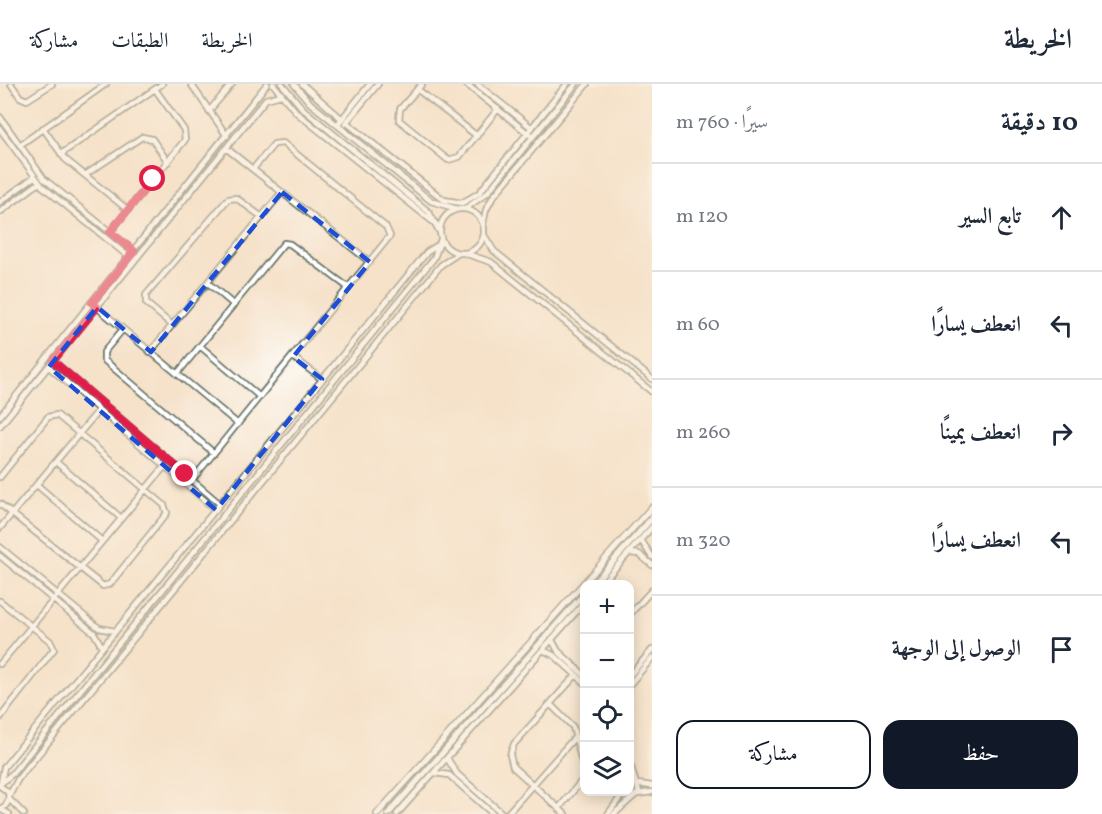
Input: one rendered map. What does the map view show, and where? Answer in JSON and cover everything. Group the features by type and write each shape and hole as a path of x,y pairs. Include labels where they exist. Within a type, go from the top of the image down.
{"main road":[{"path":"377,814 652,507"},
{"path":"597,580 652,518"},
{"path":"388,814 439,763 580,600"}],"street":[{"path":"11,84 20,97 27,100 52,84"},
{"path":"20,145 98,86 106,84"},
{"path":"61,154 162,84"},
{"path":"190,84 227,136"},
{"path":"209,111 232,84"},
{"path":"0,416 267,84"},
{"path":"273,84 297,113 437,225"},
{"path":"0,784 12,774 434,258 440,241 439,231 429,212 303,109 282,84"},
{"path":"294,84 310,103 431,201 474,212 483,224"},
{"path":"303,84 441,198 454,203 469,200 479,193 530,135 537,132 576,84"},
{"path":"339,127 370,84"},
{"path":"344,120 378,84"},
{"path":"422,84 398,112 399,120 444,158 456,160 498,109"},
{"path":"466,84 530,135"},
{"path":"477,84 537,132"},
{"path":"465,209 487,193 530,135 531,128 567,84"},
{"path":"587,84 493,197 486,210 483,224 484,235 494,250 652,379"},
{"path":"110,232 184,142 186,135 155,89"},
{"path":"417,89 477,136"},
{"path":"0,426 266,99 281,95"},
{"path":"0,117 44,179 134,251"},
{"path":"43,128 61,154 128,210"},
{"path":"0,129 39,183 129,257"},
{"path":"85,176 142,137 152,139 168,162"},
{"path":"192,480 390,238 388,228 283,143 272,145 252,169"},
{"path":"226,148 370,262"},
{"path":"0,202 34,177"},
{"path":"0,212 39,183"},
{"path":"150,352 282,192"},
{"path":"172,325 146,303 146,295 228,199 236,198 262,218"},
{"path":"439,231 446,215 457,209"},
{"path":"0,809 7,805 18,779 441,265 478,246 484,235"},
{"path":"440,241 448,249 486,260 652,392"},
{"path":"0,784 4,767 427,252 440,241"},
{"path":"177,374 285,243 349,288"},
{"path":"486,260 488,254 494,250"},
{"path":"208,283 234,304"},
{"path":"92,303 238,424"},
{"path":"123,329 104,352 104,360 214,453"},
{"path":"200,346 260,397"},
{"path":"293,357 322,379"},
{"path":"53,361 220,504"},
{"path":"49,366 216,510"},
{"path":"0,528 99,410"},
{"path":"0,477 50,416 59,416 165,505 167,515 113,581 108,586 101,586 0,504"},
{"path":"56,462 121,518"},
{"path":"0,664 165,466"},
{"path":"37,485 102,542"},
{"path":"605,580 652,527"},
{"path":"641,540 652,565"},
{"path":"0,547 99,628 116,631"},
{"path":"629,553 649,557"},
{"path":"0,556 94,633 102,647"},
{"path":"634,610 652,590"},
{"path":"0,718 53,652 51,643 1,604"},
{"path":"397,814 434,773 439,763 447,758 580,609"},
{"path":"552,640 558,651 580,671"},
{"path":"543,650 555,656 580,678"},
{"path":"634,670 652,650"},
{"path":"634,679 652,658"},
{"path":"565,814 513,767 510,755 514,744 576,675"},
{"path":"550,704 567,719 576,736 580,751"},
{"path":"447,758 457,774 505,814 576,736"},
{"path":"434,773 449,775 493,814"},
{"path":"634,775 637,784 636,795"},
{"path":"0,784 24,814"},
{"path":"559,808 580,784"},
{"path":"634,784 652,786"},
{"path":"614,814 636,795 652,792"},
{"path":"608,814 622,796"},
{"path":"0,809 9,814"}],"highlighted area":[{"path":"282,192 370,262 293,357 322,379 216,510 49,367 97,307 151,352"}],"route":[{"path":"153,179 110,232 134,251 92,303 97,307 53,361 185,474"}]}
